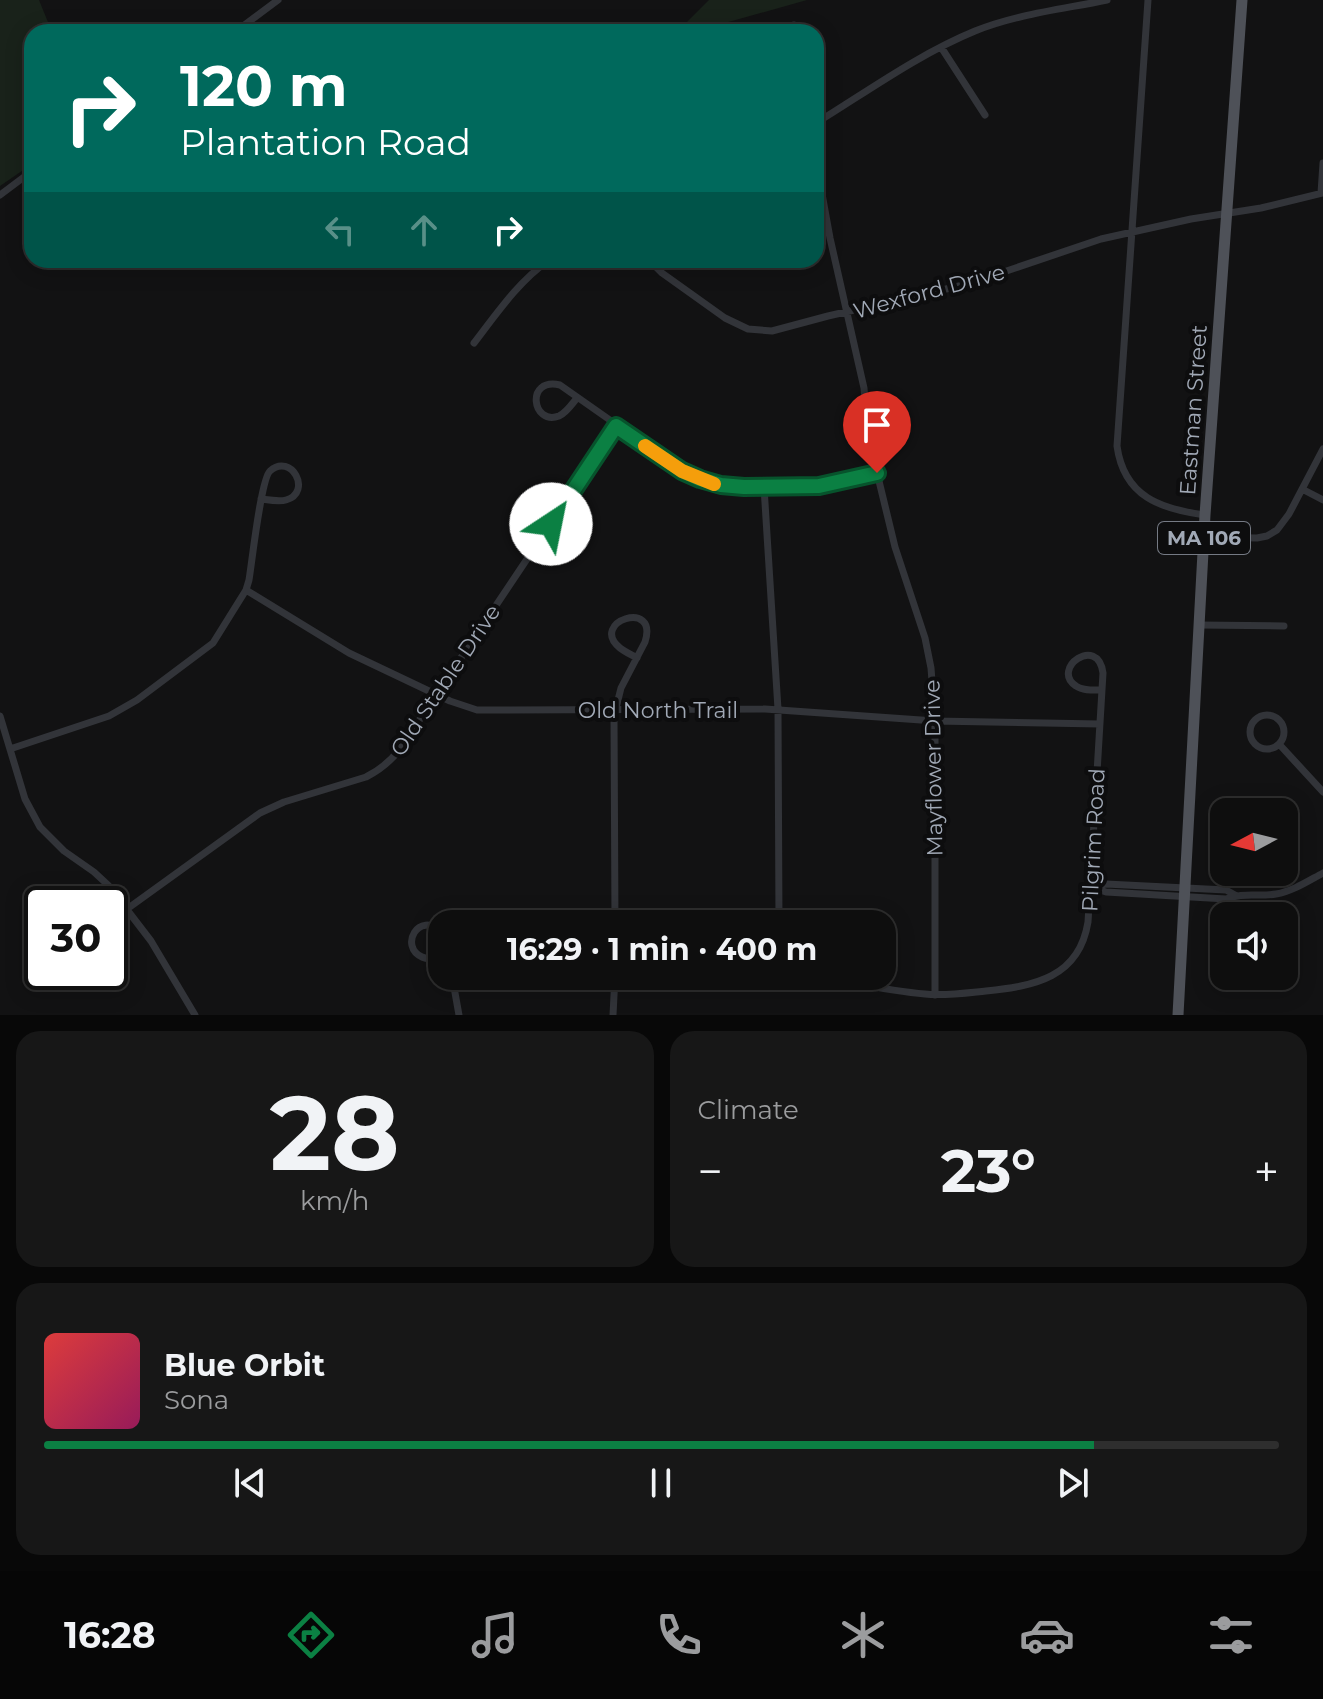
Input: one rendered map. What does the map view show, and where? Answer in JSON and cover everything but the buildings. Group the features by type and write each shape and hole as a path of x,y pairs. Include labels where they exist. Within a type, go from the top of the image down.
{"main road":[{"name":"Eastman Street","path":"1178,1015 1205,515 1242,0"}],"street":[{"path":"246,24 278,0"},
{"path":"824,118 941,47 998,23 1107,0"},
{"path":"1148,0 1117,428 1118,455 1129,480 1147,498 1172,510 1205,515"},
{"path":"941,47 985,115"},
{"path":"1322,193 1323,163"},
{"path":"0,195 24,177"},
{"name":"Wexford Drive","path":"657,268 718,314 748,329 779,330 968,284 1075,247 1191,219 1227,215 1322,193"},
{"name":"Mayflower Drive","path":"824,208 866,395 868,433 877,473 895,547 929,653 935,721 935,995"},
{"path":"474,343 510,295 539,268"},
{"path":"577,398 555,417 541,413 536,401 540,388 549,383 560,385 682,471 732,487 831,484 877,473"},
{"name":"Old Stable Drive","path":"128,908 260,813 284,802 377,772 394,757 616,426"},
{"path":"1204,537 1247,539 1267,536 1281,526 1323,449"},
{"path":"10,749 109,716 137,700 213,643 246,590 261,499 265,478 271,470 280,466 293,470 299,483 293,496 283,501 261,499"},
{"path":"764,487 778,709 779,910"},
{"path":"1302,489 1323,500"},
{"name":"Old North Trail","path":"246,590 338,647 436,695 477,710 778,709 935,721 1100,724"},
{"path":"615,910 615,710 621,688 637,658 647,639 647,629 641,620 628,617 616,624 614,640 620,648 637,658"},
{"path":"1199,625 1284,626"},
{"name":"Pilgrim Road","path":"896,990 950,995 1025,986 1056,974 1071,959 1085,935 1089,915 1102,690 1102,670 1098,660 1088,656 1075,659 1069,671 1074,684 1083,689 1102,690"},
{"path":"1265,714 1278,718 1284,731 1279,744 1266,749 1254,742 1250,729 1255,719 1265,714"},
{"path":"0,716 25,799 40,827 64,851 101,877 108,886"},
{"path":"1279,744 1323,792"},
{"path":"1091,887 1106,892 1184,893 1226,899 1235,895 1286,891 1323,873"},
{"path":"128,910 151,941 195,1015"},
{"path":"428,925 415,931 411,941 414,951 428,959"},
{"path":"455,990 459,1015"},
{"path":"613,1015 614,990"}],"shaded area":[{"path":"0,0 39,0 49,24 24,24 24,170 0,186"},
{"path":"709,0 807,0 722,24 685,24"}],"slow traffic":[{"path":"645,446 682,471 714,484"}],"route":[{"path":"551,524 616,426 682,471 710,483 732,487 819,486 877,473"}]}
